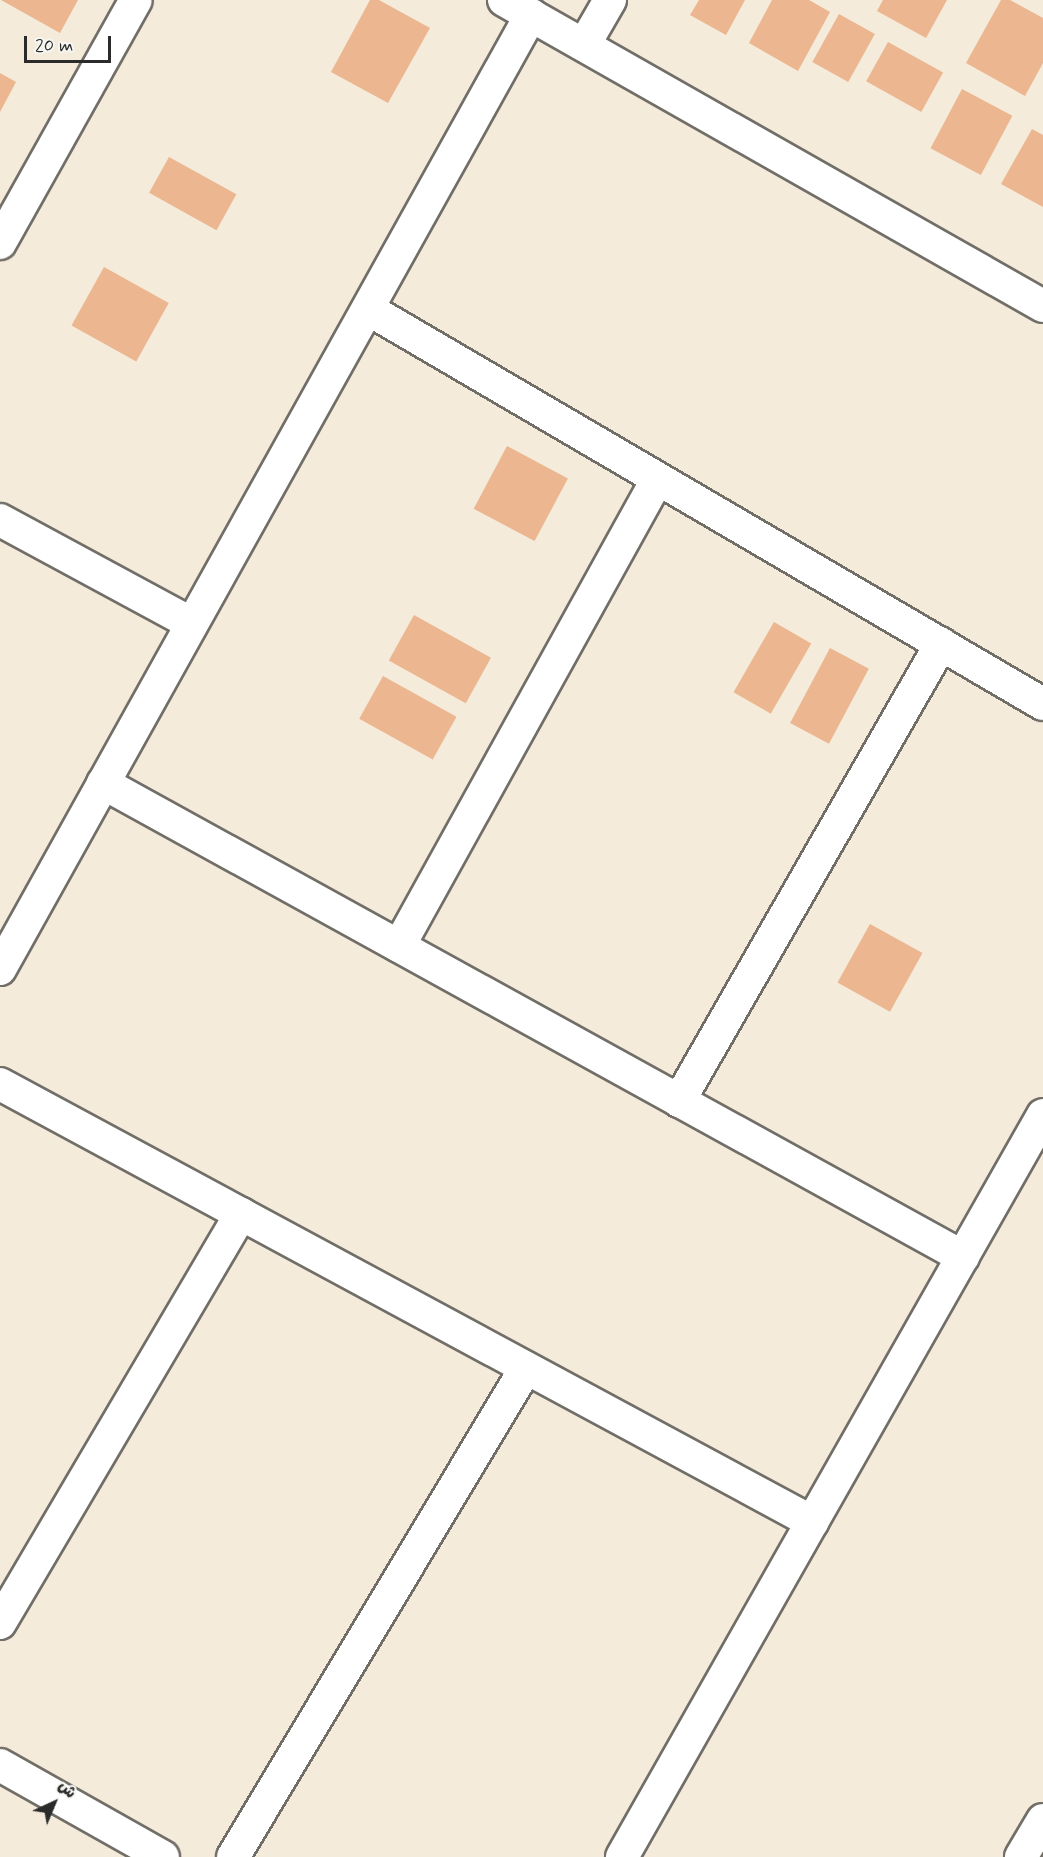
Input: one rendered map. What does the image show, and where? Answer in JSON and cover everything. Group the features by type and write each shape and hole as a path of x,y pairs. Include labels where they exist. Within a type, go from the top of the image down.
{"street":[{"path":"0,243 136,0"},
{"path":"504,0 1043,306"},
{"path":"584,45 610,0"},
{"path":"0,969 531,15"},
{"path":"368,309 1043,704"},
{"path":"399,946 657,480"},
{"path":"0,520 192,624"},
{"path":"679,1101 941,644"},
{"path":"103,783 963,1257"},
{"path":"0,1084 812,1522"},
{"path":"622,1857 1043,1115"},
{"path":"0,1623 241,1214"},
{"path":"233,1857 526,1368"},
{"path":"0,1765 163,1857"},
{"path":"1021,1857 1043,1820"}],"building":[{"path":"1,0 78,0 60,33"},
{"path":"370,0 379,0 430,28 388,103 331,72"},
{"path":"699,0 745,0 726,35 690,15"},
{"path":"772,0 809,0 830,12 798,71 749,43"},
{"path":"883,0 947,0 926,38 877,11"},
{"path":"1001,0 1010,0 1043,18 1043,63 1025,96 966,63"},
{"path":"839,14 875,34 848,82 812,62"},
{"path":"888,42 943,73 921,112 866,81"},
{"path":"0,73 16,82 0,112"},
{"path":"962,89 1012,116 981,175 931,148"},
{"path":"1032,129 1043,135 1043,207 1001,184"},
{"path":"169,157 236,194 216,230 149,193"},
{"path":"104,267 169,303 136,361 72,326"},
{"path":"507,446 568,478 535,541 474,509"},
{"path":"414,615 491,658 466,703 389,660"},
{"path":"774,622 811,644 771,714 734,692"},
{"path":"830,648 869,669 829,744 790,723"},
{"path":"383,676 456,717 433,760 359,719"},
{"path":"870,924 922,953 890,1012 838,983"}]}
